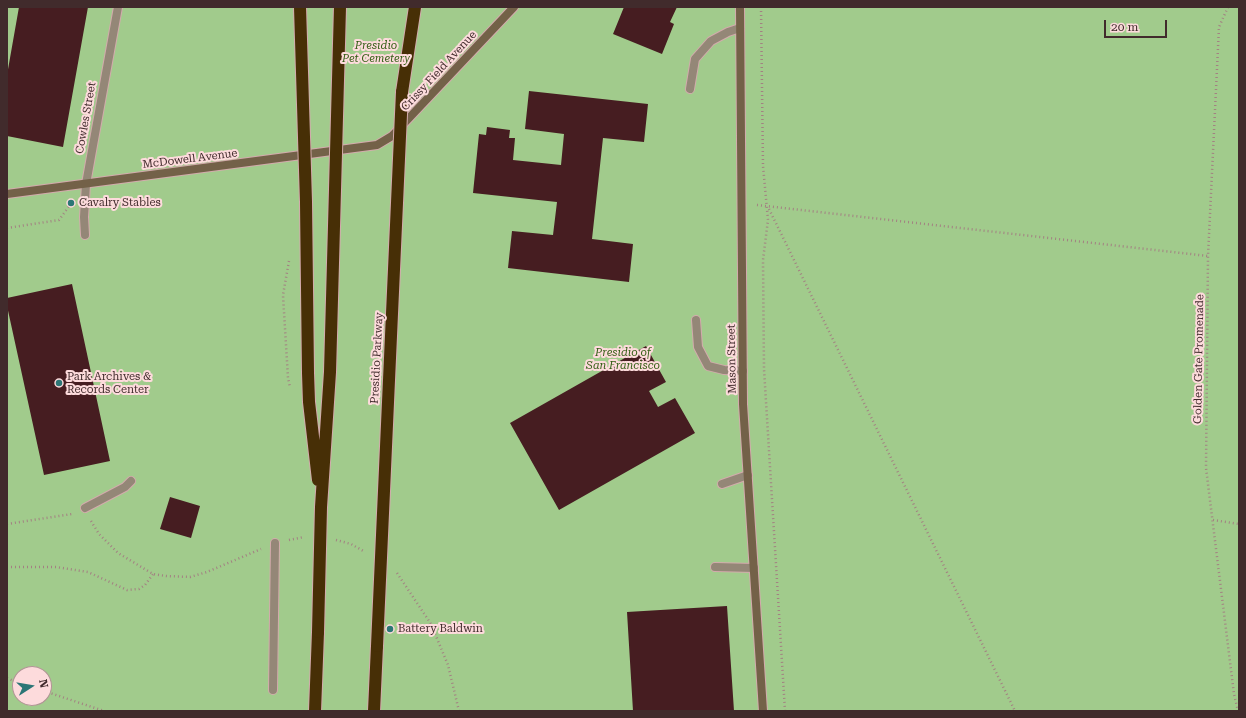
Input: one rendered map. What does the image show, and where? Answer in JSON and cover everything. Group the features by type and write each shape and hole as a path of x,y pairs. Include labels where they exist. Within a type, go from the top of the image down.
{"highway":[{"path":"300,7 309,402 321,507"},
{"path":"315,711 321,507 330,372 340,7"},
{"name":"Presidio Parkway","path":"374,711 406,7"},
{"path":"402,92 415,7"}],"street":[{"name":"Cowles Street","path":"85,235 84,217 86,184 118,7"},
{"name":"Crissy Field Avenue","path":"377,145 392,136 514,7"},
{"name":"Mason Street","path":"740,7 743,371 763,711"},
{"path":"690,89 695,59 711,41 728,32 740,28"},
{"name":"McDowell Avenue","path":"7,194 377,145"},
{"path":"696,320 698,347 708,366 724,370 743,371"},
{"path":"722,484 748,476"},
{"path":"85,508 125,487 130,481"},
{"path":"273,690 275,543"},
{"path":"715,567 754,568"}],"path":[{"path":"761,7 762,166 768,206 768,220 763,260 764,369 785,711"},
{"name":"Golden Gate Promenade","path":"1228,7 1219,27 1208,256 1206,468 1234,694 1238,711"},
{"path":"7,228 59,220 71,203"},
{"path":"757,205 1208,256"},
{"path":"768,206 1015,711"},
{"path":"7,524 70,514 85,508 99,534 118,553 153,574 190,577 207,572 275,543"},
{"path":"1213,520 1239,524"},
{"path":"7,567 56,567 88,572 128,590 139,589 145,585 153,574"},
{"path":"52,694 104,711"}],"green space":[{"name":"Presidio of San Francisco","path":"7,7 1239,7 1239,711 7,711"}],"building":[{"path":"19,7 88,7 63,147 7,136 7,75"},
{"path":"624,7 677,7 670,22 674,24 662,54 613,34"},
{"path":"529,91 648,104 644,142 603,138 592,239 633,244 629,282 508,268 512,231 553,235 557,202 473,193 479,134 486,135 487,127 510,130 509,138 515,138 513,160 561,165 564,134 525,129"},
{"name":"Park Archives & Records Center","path":"72,284 110,461 44,475 7,306 7,298"},
{"path":"646,346 666,382 649,391 658,407 675,398 695,433 559,510 510,423"},
{"path":"170,497 200,506 191,538 160,529"},
{"path":"727,606 734,711 633,711 627,612"}],"place":[{"name":"Cavalry Stables","path":"71,203"},
{"name":"Park Archives & Records Center","path":"59,383"},
{"name":"Battery Baldwin","path":"390,629"}],"park label":[{"name":"Presidio Pet Cemetery","path":"376,52"}]}
